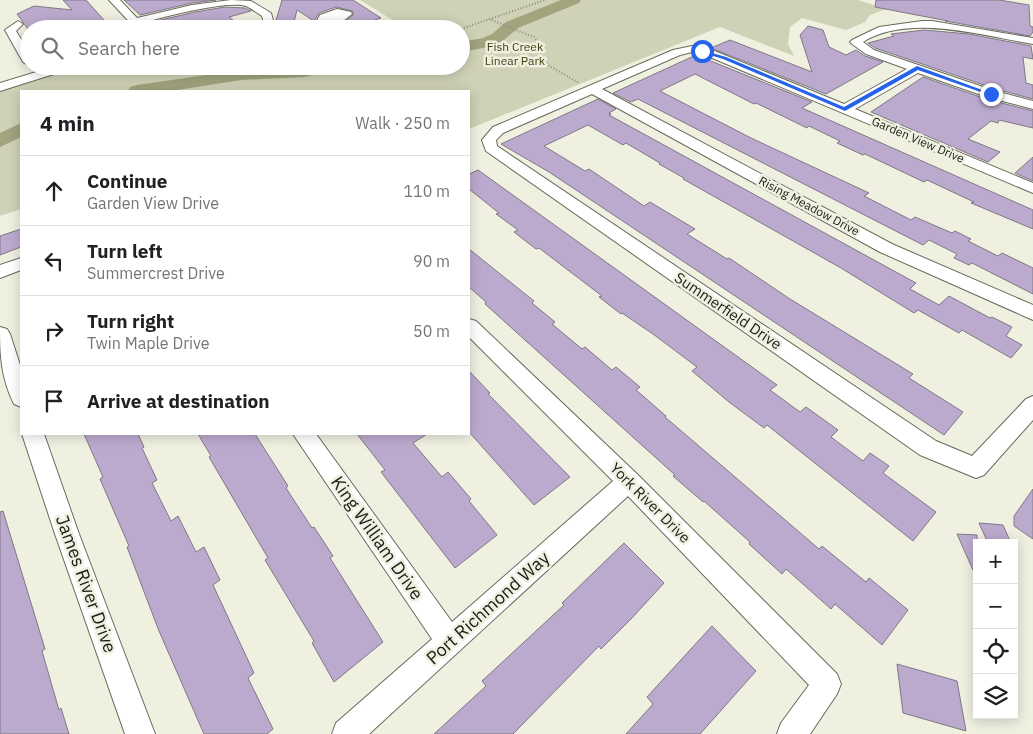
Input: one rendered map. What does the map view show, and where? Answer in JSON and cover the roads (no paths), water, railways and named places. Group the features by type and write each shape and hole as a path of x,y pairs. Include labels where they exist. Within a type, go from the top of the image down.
{"street":[{"path":"114,0 134,20"},
{"path":"249,4 266,0"},
{"path":"155,20 212,2 241,2 249,4 269,20"},
{"path":"18,24 10,30 20,47"},
{"path":"1033,41 932,24 916,24 879,30 867,34 856,42 870,52 991,94 1033,105"},
{"name":"Garden View Drive","path":"586,86 661,58 692,49 708,52 1033,188"},
{"path":"845,109 917,68"},
{"path":"0,87 26,75"},
{"name":"Summerfield Drive","path":"586,86 498,130 490,140 491,148 928,448 976,468 1033,405"},
{"name":"Rising Meadow Drive","path":"586,86 886,248 935,270 988,290 1033,313"},
{"path":"0,272 20,264"},
{"name":"York River Drive","path":"470,327 629,481 827,684 792,734"},
{"path":"0,334 20,395"},
{"name":"James River Drive","path":"33,435 67,534 140,734"},
{"name":"King William Drive","path":"305,435 450,642"},
{"name":"Port Richmond Way","path":"347,734 629,481"}],"waterway":[{"path":"470,45 488,42 498,37 512,25 574,0"},
{"path":"144,90 241,75"},
{"path":"0,141 20,130"}],"park label":[{"name":"Fish Creek Linear Park","path":"515,54"}]}
